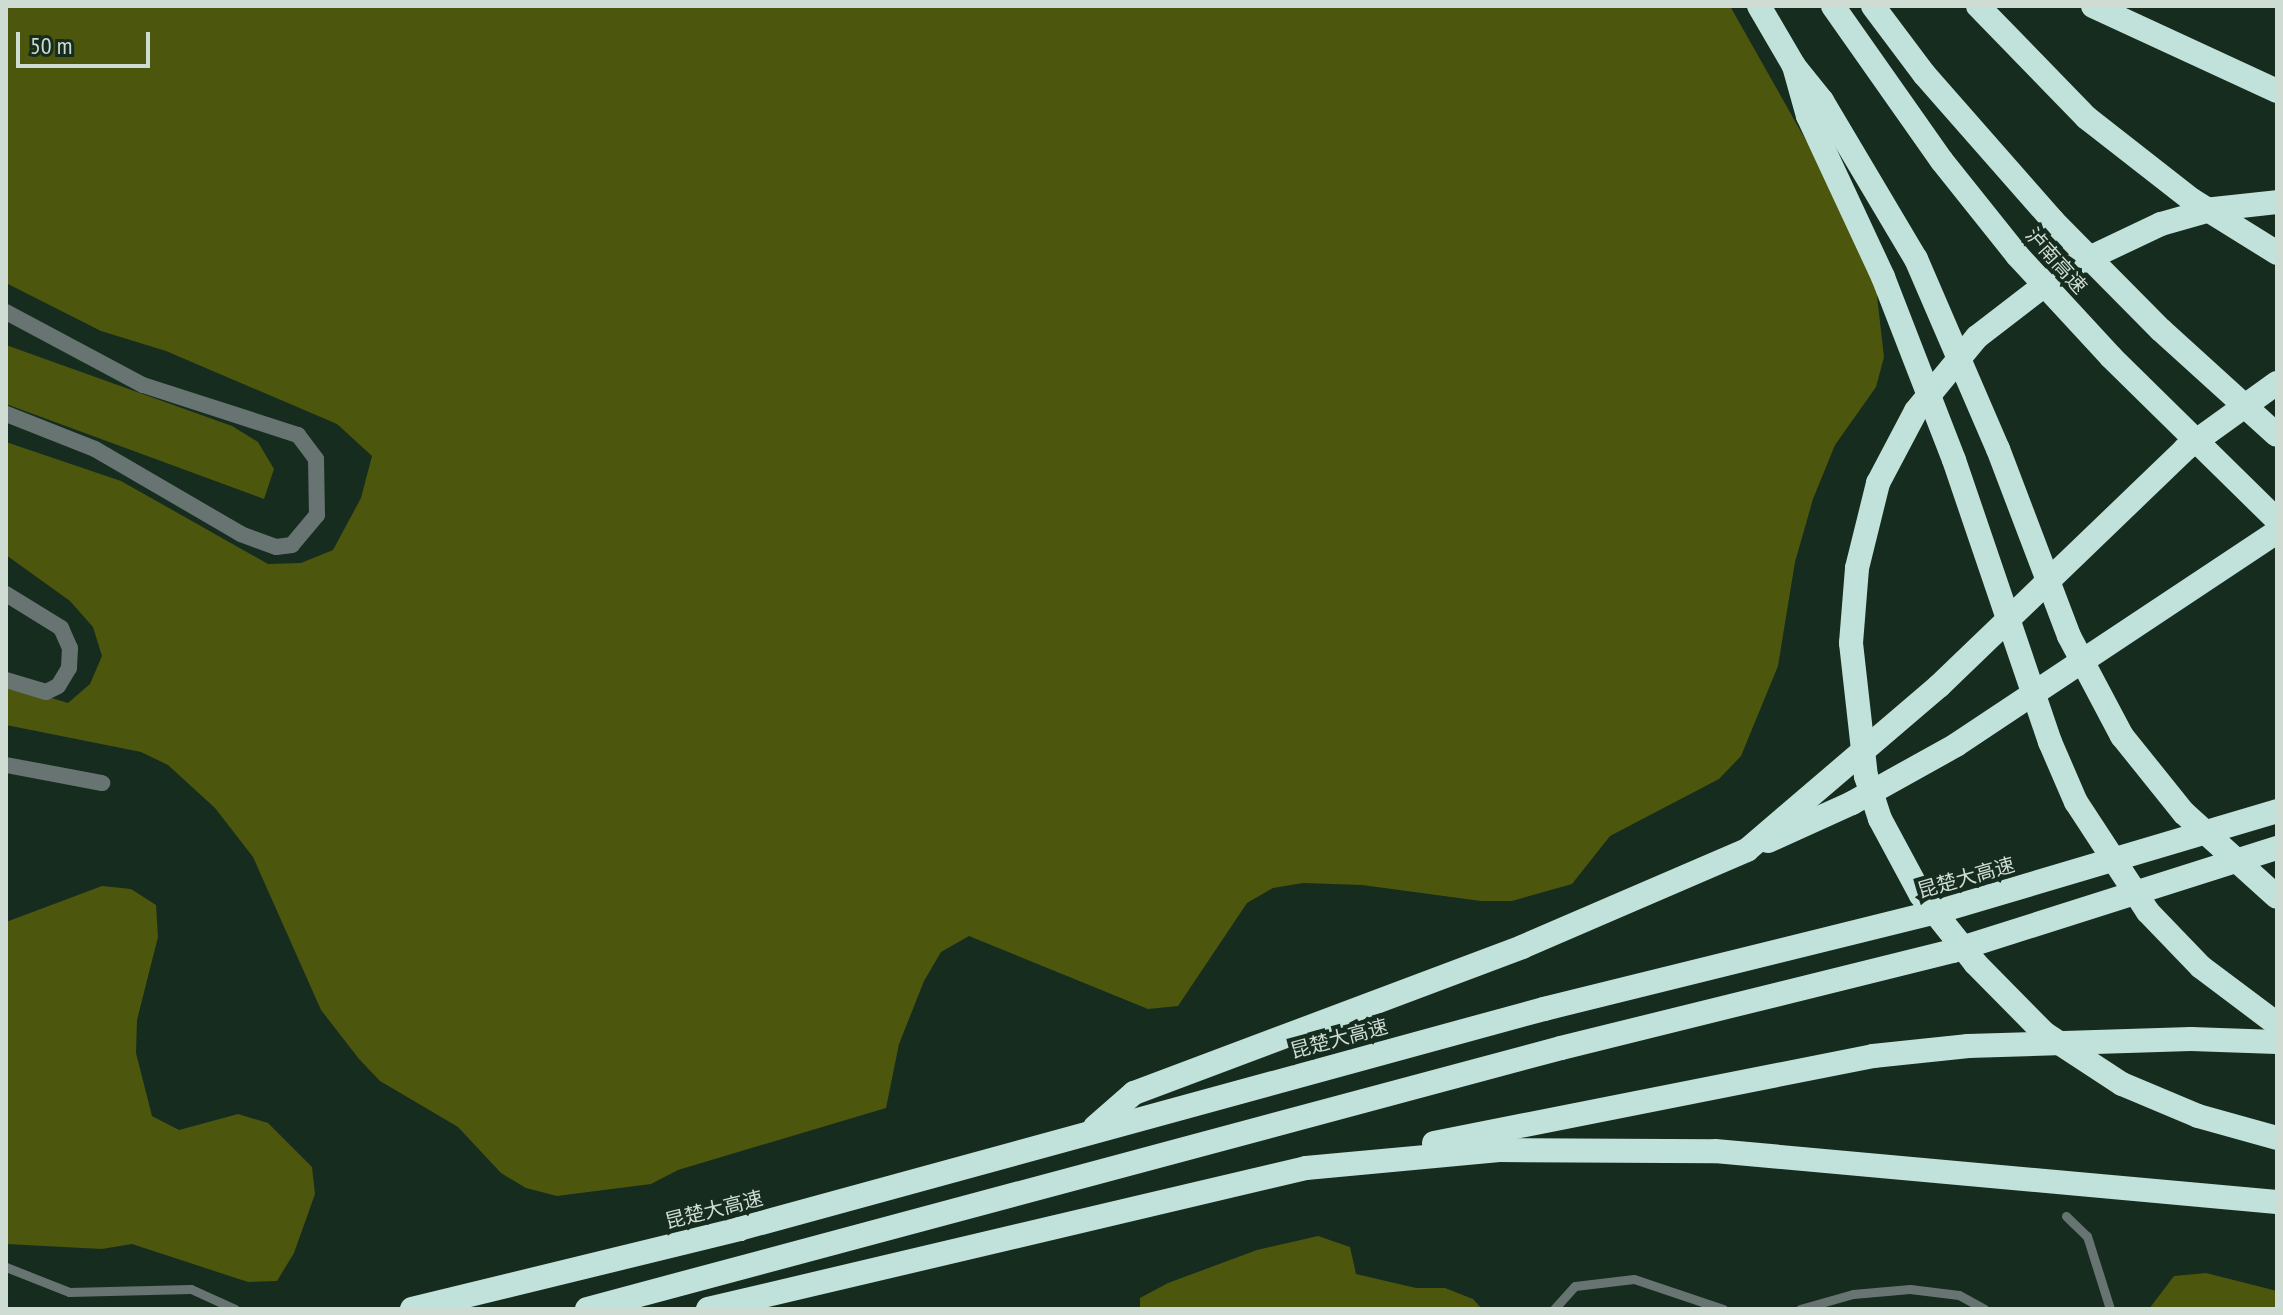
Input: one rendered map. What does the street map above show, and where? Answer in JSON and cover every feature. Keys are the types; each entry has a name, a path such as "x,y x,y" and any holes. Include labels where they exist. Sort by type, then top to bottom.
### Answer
{"highway":[{"path":"1759,6 1794,66 1822,101 1916,259 1998,449 2069,636 2122,736 2158,785 2277,897"},
{"name":"泸南高速","path":"1833,6 1942,161 2017,255 2111,357 2277,520"},
{"name":"泸南高速","path":"1873,6 1995,157 2161,330 2277,435"},
{"path":"1978,6 2087,118 2192,200 2277,253"},
{"path":"2093,6 2277,91"},
{"path":"1794,66 1808,116 1883,277 1954,460 2050,742 2076,802 2124,883 2148,912 2201,967 2277,1024"},
{"path":"2277,202 2214,209 2161,224 2064,270 2017,301 1941,378 1903,433 1878,483 1853,599 1854,688 1866,776 1896,857 1992,981 2044,1033 2122,1084 2198,1116 2277,1138"},
{"path":"1747,850 1939,686 2185,449 2277,383"},
{"path":"1090,1131 1134,1093 1522,947 1852,803 1956,745 2277,532"},
{"name":"昆楚大高速","path":"412,1309 887,1189 1544,1009 1940,911 2277,811"},
{"path":"587,1309 1561,1048 1952,951 2277,848"},
{"path":"708,1309 1306,1168 1873,1056 1968,1046 2191,1039 2277,1042"},
{"path":"1306,1168 1499,1150 1700,1151 2277,1202"}],"street":[{"path":"6,312 143,385 298,435 316,459 317,515 292,545 276,547 241,534 95,449 6,414"},
{"path":"6,594 61,628 70,648 69,668 58,686 46,692 6,680"},
{"path":"6,765 102,783"}],"lane":[{"path":"2066,1216 2087,1236 2110,1309"},
{"path":"6,1267 69,1292 191,1289 235,1309"},
{"path":"1554,1309 1575,1286 1634,1279 1723,1309"},
{"path":"1800,1309 1853,1294 1910,1289 1959,1295 1984,1309"}],"green space":[{"path":"6,6 1730,6 1883,277 1877,296 1884,357 1876,387 1835,445 1813,499 1795,562 1778,666 1741,756 1719,779 1610,836 1572,884 1512,901 1481,901 1362,885 1303,883 1273,888 1247,903 1178,1006 1148,1009 969,936 941,952 924,981 899,1044 886,1108 678,1170 651,1184 557,1196 526,1188 501,1173 458,1127 380,1081 359,1059 321,1010 253,857 215,808 168,765 141,752 6,725 6,684 68,703 90,684 102,656 93,627 70,601 6,555 6,442 121,481 268,564 301,563 333,550 361,498 372,456 337,424 166,351 101,331 6,283"},
{"path":"6,345 232,426 258,442 274,469 264,499 6,404"},
{"path":"102,886 131,889 156,905 158,937 137,1020 136,1053 152,1116 179,1130 238,1114 268,1123 312,1167 315,1194 294,1253 277,1281 248,1282 132,1244 102,1249 6,1244 6,922"},
{"path":"1318,1236 1350,1247 1356,1274 1416,1288 1445,1288 1473,1299 1482,1309 1140,1309 1140,1298 1168,1283 1257,1250"},
{"path":"2206,1273 2277,1291 2277,1309 2149,1309 2174,1276"}]}
